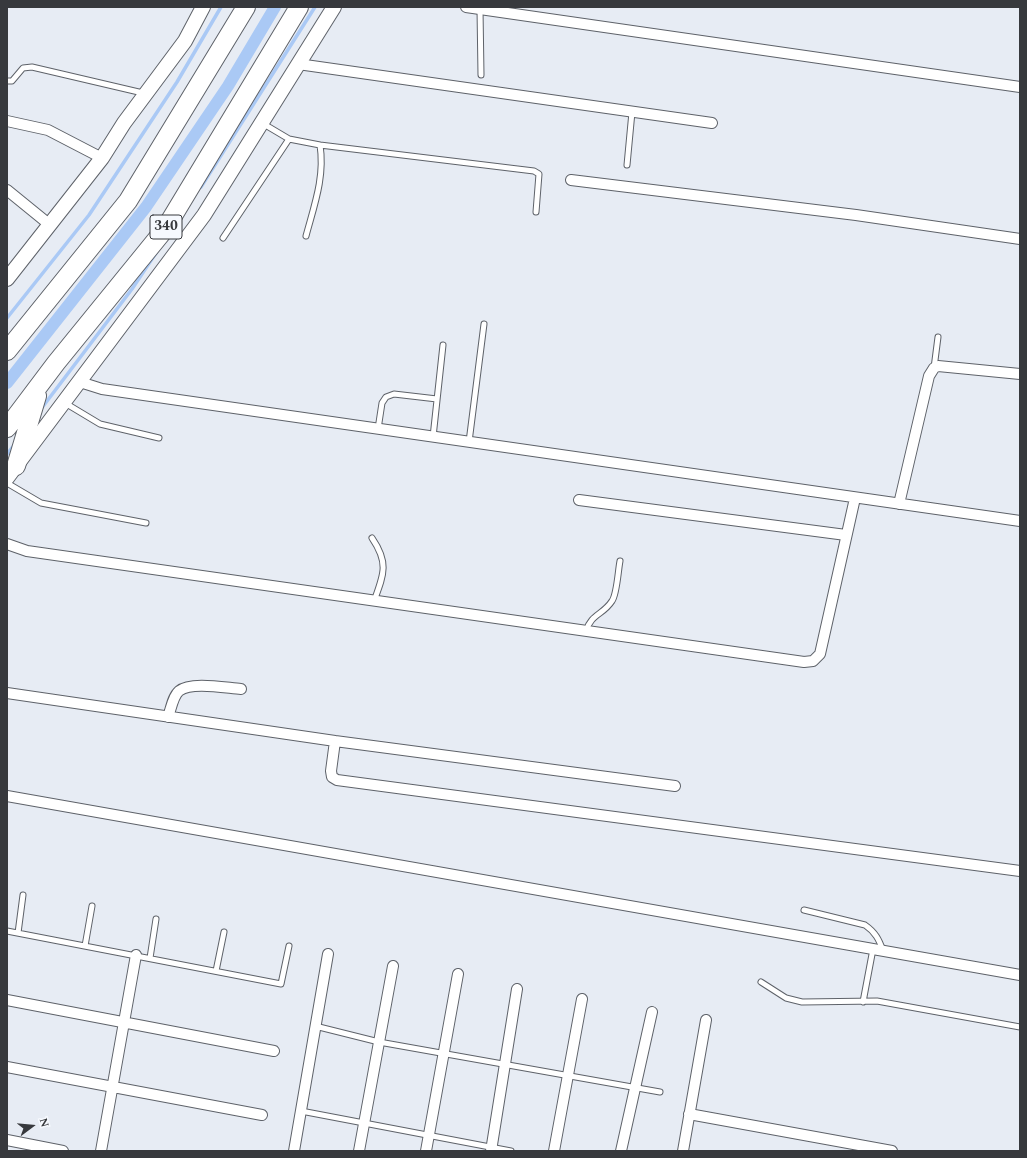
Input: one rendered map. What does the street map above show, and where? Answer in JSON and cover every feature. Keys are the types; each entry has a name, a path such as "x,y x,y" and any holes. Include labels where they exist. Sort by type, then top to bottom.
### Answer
{"highway":[{"path":"7,351 128,201 246,7"},
{"name":"340","path":"7,428 56,363 164,229 299,7"},
{"path":"12,472 40,386"}],"main road":[{"path":"7,279 102,158 185,41 203,7"},
{"name":"340","path":"12,472 204,215 334,7"}],"street":[{"path":"466,7 1020,87"},
{"path":"298,64 712,123"},
{"path":"7,121 48,130 102,158"},
{"path":"571,180 856,215 1020,239"},
{"path":"7,190 50,225"},
{"path":"899,504 929,376 934,368 938,366 1020,374"},
{"path":"83,383 102,389 1020,521"},
{"path":"7,544 27,551 804,662 813,661 820,654 855,498"},
{"path":"579,500 846,535"},
{"path":"168,717 178,691 185,688 198,686 241,689"},
{"path":"7,693 335,741 676,786"},
{"path":"335,741 331,771 332,777 338,780 1020,871"},
{"path":"7,796 1020,975"},
{"path":"294,1151 328,954"},
{"path":"101,1151 114,1086 136,955"},
{"path":"359,1151 393,966"},
{"path":"426,1151 458,974"},
{"path":"492,1149 517,989"},
{"path":"554,1151 582,999"},
{"path":"7,1000 274,1050"},
{"path":"621,1151 652,1012"},
{"path":"683,1151 706,1020"},
{"path":"7,1067 262,1115"},
{"path":"689,1114 892,1151"},
{"path":"7,1140 62,1151"}],"lane":[{"path":"480,9 481,74"},
{"path":"7,81 12,81 23,68 32,68 147,94"},
{"path":"627,165 632,112"},
{"path":"261,123 289,138 320,145 534,171 539,174 536,212"},
{"path":"223,238 289,138"},
{"path":"306,236 322,177 320,145"},
{"path":"469,442 484,324"},
{"path":"934,368 938,337"},
{"path":"433,436 443,345"},
{"path":"378,429 382,403 386,396 394,394 437,399"},
{"path":"65,403 100,424 159,438"},
{"path":"7,483 41,503 146,523"},
{"path":"372,538 380,550 384,562 383,576 374,601"},
{"path":"586,631 589,622 593,617 602,611 614,598 620,561"},
{"path":"18,933 23,895"},
{"path":"85,946 92,906"},
{"path":"804,910 864,925 872,930 879,939 883,952"},
{"path":"150,958 156,919"},
{"path":"7,931 216,970 282,984 289,946"},
{"path":"216,970 224,932"},
{"path":"863,1002 873,950"},
{"path":"761,982 786,998 802,1002 877,1001 1020,1027"},
{"path":"316,1026 379,1042 660,1092"},
{"path":"301,1111 429,1135 492,1149 511,1151"}],"waterway":[{"path":"7,318 89,215 177,82 221,7"},
{"path":"7,383 146,207 228,86 275,7"},
{"path":"201,187 315,7"},
{"path":"41,409 132,289 156,253"},
{"path":"7,454 15,444"}]}
